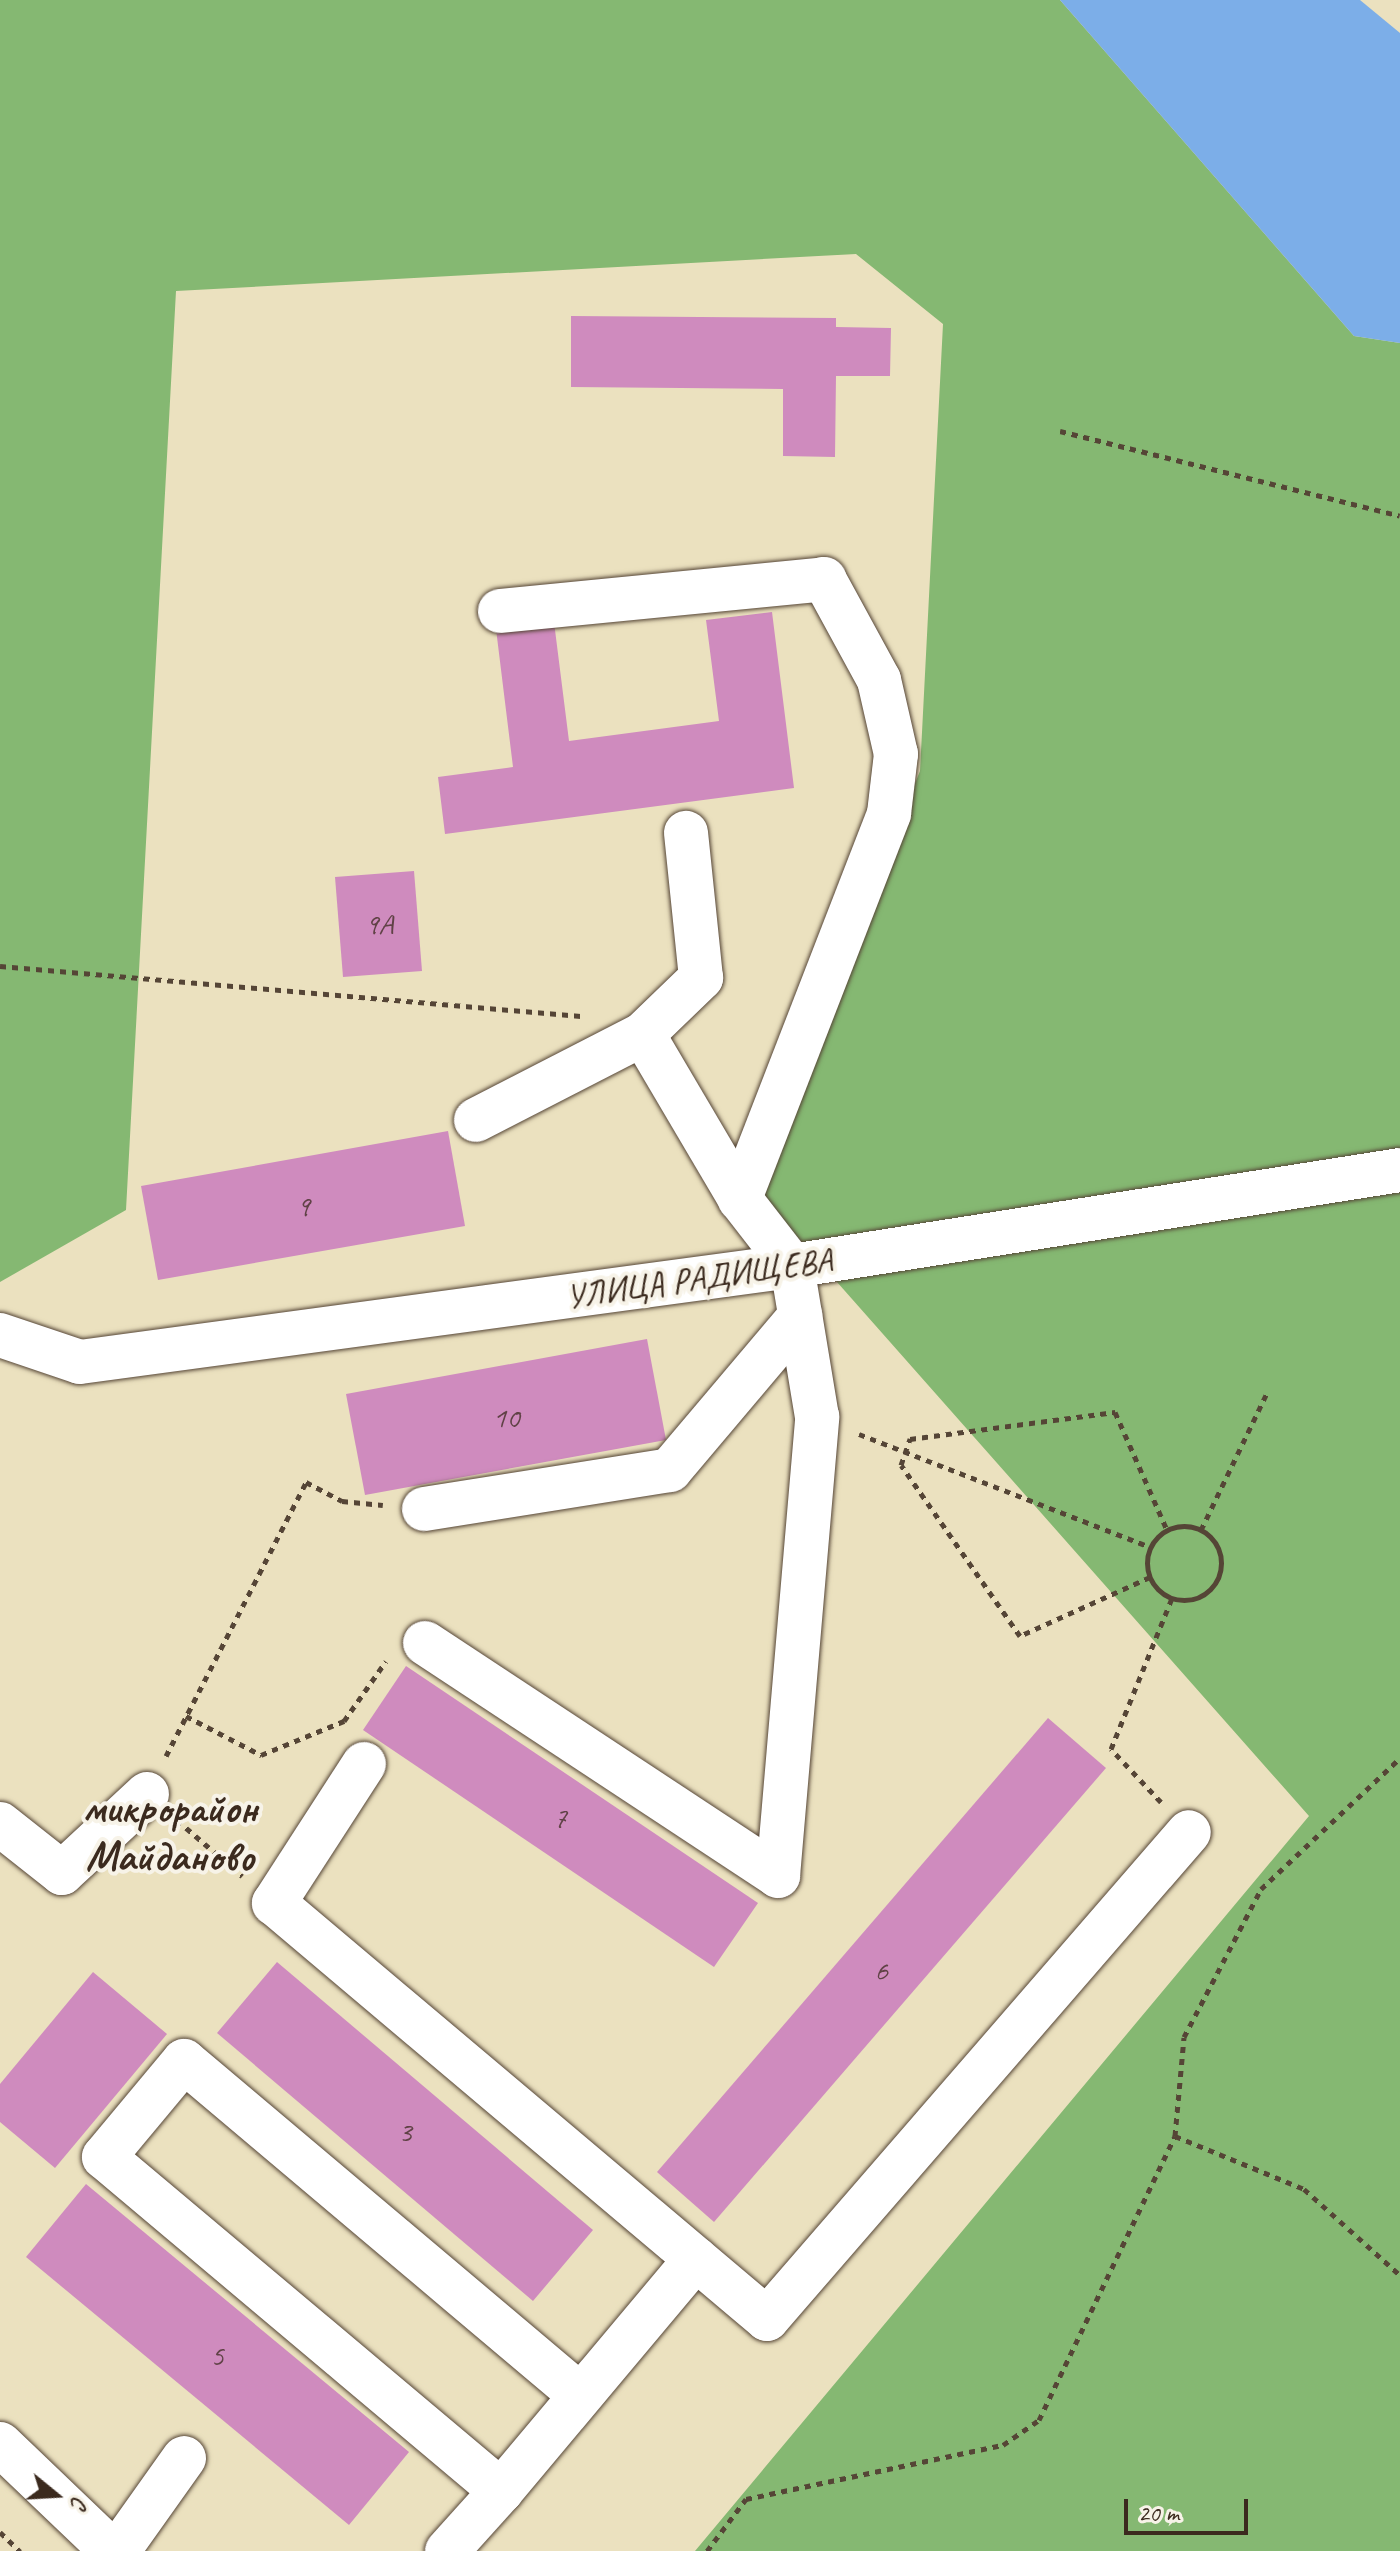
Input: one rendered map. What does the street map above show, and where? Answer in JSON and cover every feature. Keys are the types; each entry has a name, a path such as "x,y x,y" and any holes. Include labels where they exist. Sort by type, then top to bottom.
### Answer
{"street":[{"path":"500,611 824,579 879,680 896,754 889,814 740,1199"},
{"path":"476,1120 643,1034 701,978 686,833"},
{"path":"425,1643 778,1876 817,1417 792,1266 740,1199 643,1034"},
{"name":"УЛИЦА РАДИЩЕВА","path":"0,1335 80,1362 792,1266 1400,1170"},
{"path":"424,1509 670,1470 800,1316"},
{"path":"364,1764 274,1903 767,2319 1189,1832"},
{"path":"0,1824 62,1873 147,1794"},
{"path":"501,2491 104,2157 184,2061 580,2395"},
{"path":"447,2551 696,2259"},
{"path":"0,2444 115,2551 184,2458"}],"path":[{"path":"1060,431 1400,516"},
{"path":"0,966 593,1017 643,1034"},
{"path":"1201,1530 1268,1391"},
{"path":"1150,1577 1020,1636 901,1465 910,1439 1115,1412 1167,1530"},
{"path":"817,1417 1150,1547"},
{"path":"274,1903 147,1794 306,1482 342,1501 424,1509"},
{"path":"1167,1530 1201,1530 1221,1558 1216,1582 1197,1598 1172,1598 1150,1577 1150,1547 1167,1530"},
{"path":"1172,1598 1111,1749 1189,1832"},
{"path":"186,1716 261,1755 344,1721 392,1651 425,1643"},
{"path":"707,2551 746,2499 1003,2445 1039,2420 1175,2136 1184,2037 1261,1889 1400,1758"},
{"path":"1175,2136 1304,2189 1400,2275"},
{"path":"0,2532 20,2551"}],"green space":[{"path":"0,0 1060,0 1354,336 1400,343 1400,2551 695,2551 1309,1816 753,1187 920,771 943,324 856,254 176,291 126,1210 0,1282"}],"water":[{"path":"1060,0 1360,0 1400,33 1400,343 1354,336"}],"building":[{"path":"571,316 836,318 836,327 891,328 890,376 836,376 835,457 783,456 783,389 571,387"},
{"path":"772,612 794,788 445,834 438,777 513,767 496,629 554,622 569,741 719,721 706,620"},
{"path":"414,871 422,971 343,977 335,877"},
{"path":"448,1131 465,1226 158,1280 141,1186"},
{"path":"647,1339 666,1440 365,1495 346,1394"},
{"path":"406,1666 758,1903 714,1967 363,1730"},
{"path":"1048,1718 1106,1768 714,2222 657,2172"},
{"path":"277,1962 593,2230 533,2301 217,2033"},
{"path":"93,1972 167,2034 55,2168 0,2122 0,2084"},
{"path":"86,2184 409,2452 349,2525 26,2257"}],"district":[{"name":"микрорайон Майданово","path":"170,1833"}]}
